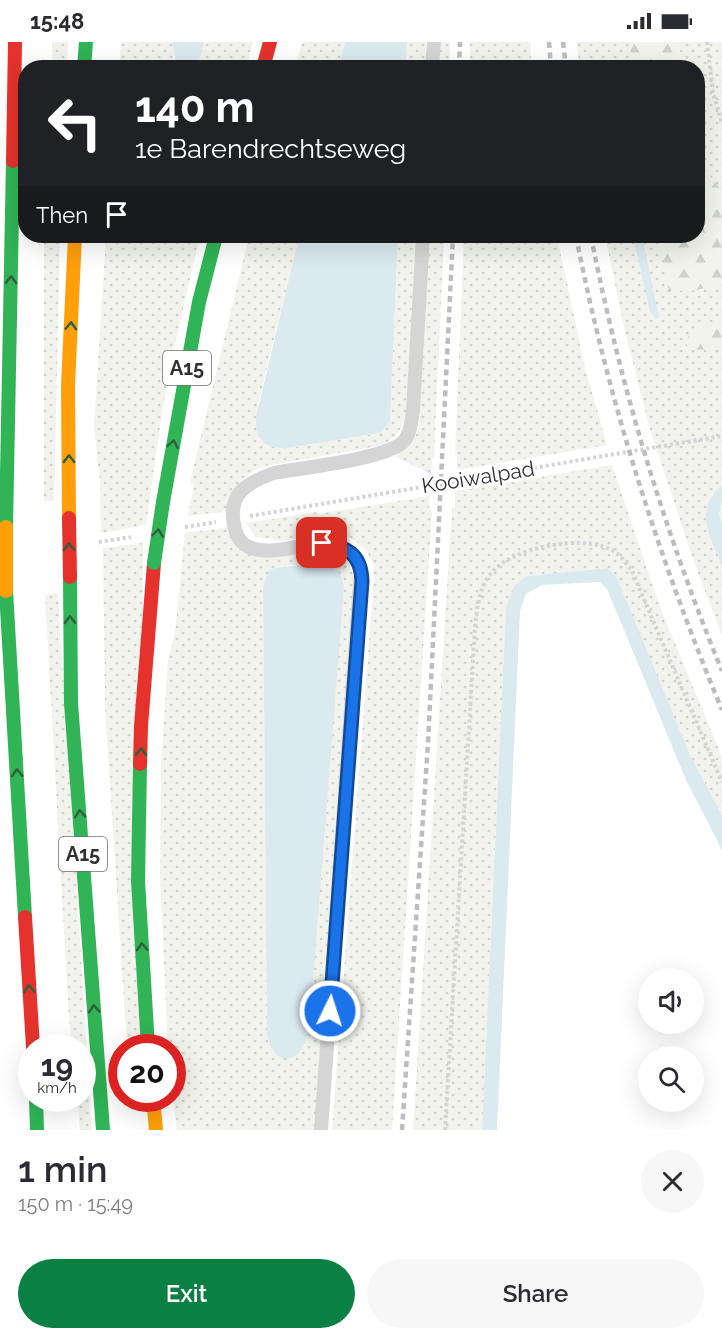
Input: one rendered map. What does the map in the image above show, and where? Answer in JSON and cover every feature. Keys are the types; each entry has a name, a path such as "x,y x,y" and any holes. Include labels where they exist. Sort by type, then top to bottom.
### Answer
{"highway":[{"path":"15,42 6,591 32,1034"},
{"path":"85,60 86,42"},
{"path":"265,60 270,42"},
{"name":"A15","path":"75,243 68,385 72,703 103,1130"},
{"name":"A15","path":"147,1034 138,881 141,726 154,563 199,302 214,243"},
{"path":"36,1112 37,1130"},
{"path":"154,1112 156,1130"}],"lane":[{"path":"433,60 434,42"},
{"path":"321,1130 361,569 358,560 351,552 322,543 269,551 249,547 237,535 233,519 234,502 239,494 254,481 264,476 383,453 402,444 410,428 413,411 423,243"}],"path":[{"path":"707,42 712,93 722,123"},
{"name":"Kooiwalpad","path":"233,519 722,436"},
{"path":"445,1130 475,627 478,596 493,571 521,553 547,546 585,542 615,552 632,569 722,782"}],"green space":[{"path":"52,42 68,42 67,60 53,60"},
{"path":"121,42 172,42 176,60 120,60"},
{"path":"204,42 253,42 248,60 198,60"},
{"path":"302,42 345,42 341,60 297,60"},
{"path":"407,42 426,42 425,60 406,60"},
{"path":"441,42 450,42 450,60 440,60"},
{"path":"470,42 530,42 531,60 470,60"},
{"path":"577,42 722,42 722,635 695,565 649,426 624,327 606,243 705,243 705,60 578,60"},
{"path":"630,42 681,42 680,60 631,60"},
{"path":"705,170 722,191 722,284 692,291 669,291 659,243 705,243"},
{"path":"44,243 60,243 54,500 44,501"},
{"path":"106,243 198,243 162,412 146,525 101,533 100,484 94,426"},
{"path":"247,243 297,243 258,404 260,440 268,446 287,448 373,434 390,422 398,243 416,243 406,411 398,433 390,441 378,446 260,467 247,475 239,485 229,511 188,516 194,485 190,482"},
{"path":"430,243 444,243 434,458 432,458 431,474 396,457 413,440 419,429"},
{"path":"464,243 558,243 585,368 607,445 457,470 457,455 455,454"},
{"path":"722,319 722,349 690,350 684,340 699,328"},
{"path":"612,465 661,610 722,757 722,815 690,755 616,578 606,568 527,576 506,607 482,1130 413,1130 452,508 455,508 455,491"},
{"path":"430,496 429,510 432,511 392,1130 332,1130 374,566 366,549 348,536 329,533 283,541 256,537 246,523"},
{"path":"229,527 236,545 327,548 343,556 356,568 316,1130 177,1130 175,1112 186,1112 186,1034 167,1034 160,878 161,764 168,660 175,633 185,533","holes":["318,563 269,1044 267,1032 263,587 275,568"]},
{"path":"143,543 140,1034 126,1034 105,706 103,548"},
{"path":"58,593 86,1034 71,1034 69,1019 45,595"},
{"path":"78,1112 91,1112 92,1130 80,1130"}],"shaded area":[{"path":"172,42 204,42 199,60 175,59"},
{"path":"345,42 407,42 406,60 341,60"},
{"path":"297,243 398,243 390,422 381,432 373,434 279,448 267,445 259,437 256,417"},
{"path":"635,243 643,243 659,318 655,319 650,311"},
{"path":"722,486 719,513 722,523 722,566 709,534 706,514 713,495"},
{"path":"318,563 336,570 344,586 309,1032 300,1051 294,1057 287,1059 275,1053 267,1032 263,587 269,571 275,568"},
{"path":"607,568 617,578 690,755 722,815 722,850 686,780 607,589 600,582 542,585 526,594 520,611 497,1130 482,1130 506,607 515,585 527,576"}],"railway":[{"path":"459,60 460,42"},
{"path":"549,42 550,60"},
{"path":"563,42 565,60"},
{"path":"402,1130 428,743 453,243"},
{"path":"577,243 603,357 637,476 677,594 722,710"},
{"path":"592,243 616,347 646,457 681,564 722,671"}],"traffic: fast":[{"path":"85,60 86,42"},
{"path":"6,527 13,161"},
{"path":"163,502 199,302 214,243"},
{"path":"154,563 163,502"},
{"path":"70,577 71,703 103,1130"},
{"path":"6,591 25,917"},
{"path":"140,764 138,881 147,1034"},
{"path":"36,1112 37,1130"}],"traffic: slow":[{"path":"69,518 68,385 75,243"},
{"path":"6,527 6,591"},
{"path":"154,1112 156,1130"}],"traffic: jam":[{"path":"13,161 15,42"},
{"path":"265,60 270,42"},
{"path":"69,518 70,577"},
{"path":"140,764 154,563"},
{"path":"25,917 32,1034"}],"route":[{"path":"322,543 351,552 358,560 362,581 330,1011"}]}
